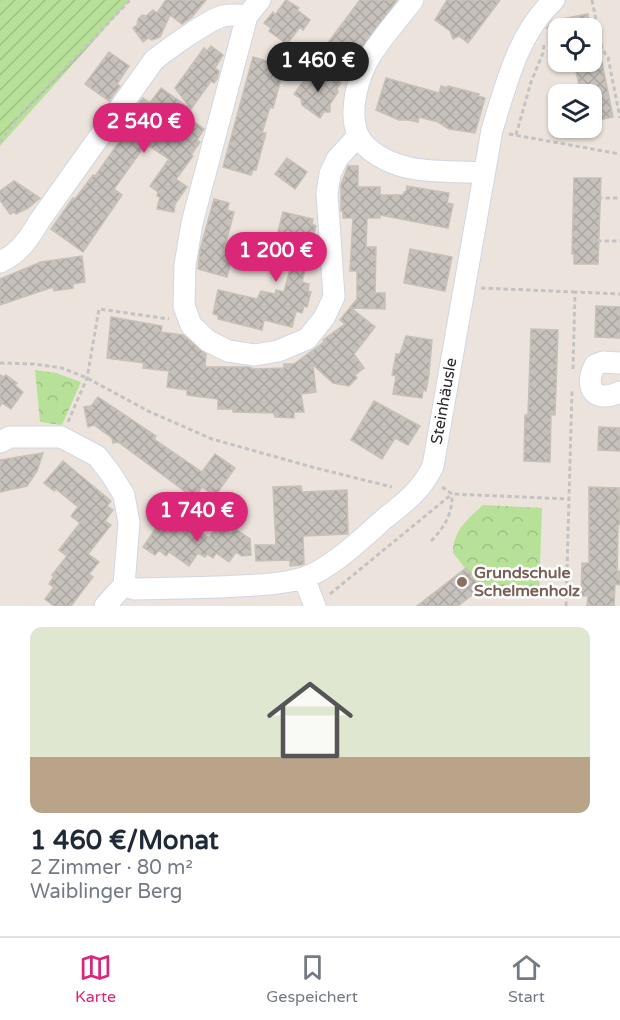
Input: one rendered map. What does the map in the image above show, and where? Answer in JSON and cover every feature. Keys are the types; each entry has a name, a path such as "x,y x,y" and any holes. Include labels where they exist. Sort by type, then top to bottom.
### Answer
{"street":[{"path":"413,0 371,56 360,81 354,104 358,136 375,154 400,166 484,173"},
{"name":"Steinhäusle","path":"124,585 134,589 229,586 268,584 304,578 332,562 415,493 429,477 433,466 492,130 507,81 522,45 548,6"},
{"path":"254,8 192,223 184,265 184,306 190,322 208,341 228,351 255,356 278,351 307,339 324,318 334,297 327,194 330,174 337,159 358,136"},
{"path":"0,262 11,258 29,238 154,60 221,17 254,8"},
{"path":"620,363 603,362 595,365 590,375 589,386 595,393 603,396 611,396 620,392"},
{"path":"0,442 10,437 61,437 97,456 111,474 124,495 129,523 124,585 105,606"},
{"path":"304,578 319,603"}],"path":[{"path":"0,142 18,118 130,0"},
{"path":"592,0 595,18"},
{"path":"548,6 543,53 531,82 516,135 620,154"},
{"path":"602,49 608,57 620,118"},
{"path":"606,82 612,80"},
{"path":"598,198 620,198"},
{"path":"597,241 620,241"},
{"path":"491,290 620,294"},
{"path":"566,606 576,292"},
{"path":"61,437 87,378 99,309 190,322"},
{"path":"0,363 34,363 62,368 87,378 150,412 212,439 415,493"},
{"path":"319,603 452,494 569,499"},
{"path":"431,541 443,527 453,505 452,494"}],"green space":[{"path":"0,0 130,0 0,146"},
{"path":"35,370 56,373 81,382 62,425 40,422"},
{"path":"483,505 542,508 539,594 481,588 453,553 459,531"}],"building":[{"path":"166,0 206,0 192,17 182,24 170,15 160,37 152,40 148,38 143,42 133,28 142,15 146,16 153,10 157,13"},
{"path":"286,0 299,8 297,10 310,20 303,30 300,27 287,44 269,31 271,28 264,23 273,12 275,15"},
{"path":"360,0 397,0 338,80 316,64 324,54 321,52"},
{"path":"447,0 500,0 468,43 459,36 453,39 450,31 435,20"},
{"path":"588,14 589,18 567,18"},
{"path":"211,46 223,55 215,68 219,71 217,79 214,83 211,81 191,109 175,88 204,48 207,51"},
{"path":"109,52 129,66 117,84 120,86 109,101 85,84"},
{"path":"253,57 281,65 279,70 283,71 273,108 270,107 262,133 266,133 256,170 253,170 251,175 223,167"},
{"path":"602,62 613,117 602,120 602,84 579,84 576,72 602,72"},
{"path":"311,71 334,78 341,83 330,104 330,112 324,112 320,118 302,105 301,99 294,94"},
{"path":"386,78 439,93 441,86 448,88 448,86 479,94 478,96 485,98 475,133 449,129 438,122 419,117 418,122 399,120 376,110"},
{"path":"161,88 191,109 186,116 204,129 197,140 200,142 191,155 193,156 176,179 187,187 175,204 174,212 157,209 160,197 157,196 158,192 150,186 169,159 146,144 114,189 122,195 83,252 51,229 73,198 75,199 93,175 95,176 132,124 127,120 143,98 150,103"},
{"path":"287,158 307,172 295,189 275,174"},
{"path":"348,166 358,166 358,187 380,187 380,195 403,195 407,186 449,193 447,203 453,204 448,228 380,215 380,218 367,218 366,247 376,247 375,293 385,293 385,309 351,308 375,327 354,354 364,368 355,375 357,378 349,386 333,383 313,365 316,392 301,394 304,412 294,412 294,418 275,417 274,413 233,412 233,409 218,409 218,399 187,395 187,390 167,387 169,371 143,368 144,363 107,358 111,317 162,326 161,332 183,335 206,354 205,367 284,368 284,364 294,364 324,342 323,340 345,324 340,320 357,299 357,271 350,271 353,218 343,218 343,211 341,211 341,185"},
{"path":"574,178 601,178 598,264 574,264 574,254 572,254"},
{"path":"14,181 40,198 28,208 16,214 14,212 10,214 0,200 0,191"},
{"path":"214,199 229,203 227,210 234,212 224,250 233,252 227,277 198,269 200,250"},
{"path":"283,212 313,219 312,224 316,226 302,282 309,284 308,291 311,292 307,307 304,306 302,313 296,311 292,327 264,320 262,330 218,319 218,315 213,314 218,290 257,299 261,291 275,294 276,290 284,292 291,265 285,264 286,248 279,246 282,233 278,232"},
{"path":"410,249 452,257 445,291 404,283"},
{"path":"82,256 85,282 73,284 73,288 54,291 53,287 0,305 0,279 41,262"},
{"path":"596,306 620,307 620,338 595,337"},
{"path":"531,329 558,330 555,415 551,415 550,462 524,461"},
{"path":"406,336 432,340 429,374 426,391 423,390 422,398 393,394 396,376 392,375 396,354 400,354"},
{"path":"0,375 4,377 6,375 17,383 15,385 23,392 11,409 2,403 0,406"},
{"path":"98,397 156,436 154,439 202,472 215,454 235,468 215,496 202,487 194,498 118,442 113,443 112,438 94,425 88,427 84,407 91,406"},
{"path":"374,401 420,426 408,445 395,438 382,459 351,440"},
{"path":"599,427 620,428 620,451 598,450"},
{"path":"43,453 37,471 27,486 0,492 0,460"},
{"path":"63,461 111,501 107,506 113,510 105,521 111,525 88,554 99,562 89,574 93,577 71,606 54,606 45,599 54,587 49,584 54,576 52,575 67,556 59,550 80,523 71,516 78,507 56,489 54,491 44,483"},
{"path":"301,486 302,492 347,490 348,534 303,536 304,564 301,565 290,566 290,560 256,561 255,545 276,545 273,487"},
{"path":"589,487 619,488 620,525 618,525 617,571 620,571 620,585 615,584 614,606 587,606 588,596 581,596 582,563 589,563"},
{"path":"179,521 186,526 188,524 209,538 218,524 231,533 234,528 250,539 251,555 242,556 236,552 229,562 216,553 213,558 207,554 205,557 198,553 189,566 169,552 166,556 159,550 155,555 143,547 160,522 173,531"},
{"name":"Grundschule Schelmenholz","path":"466,568 481,588 458,606 417,606"}],"place":[{"name":"Grundschule Schelmenholz","path":"462,582"}]}
